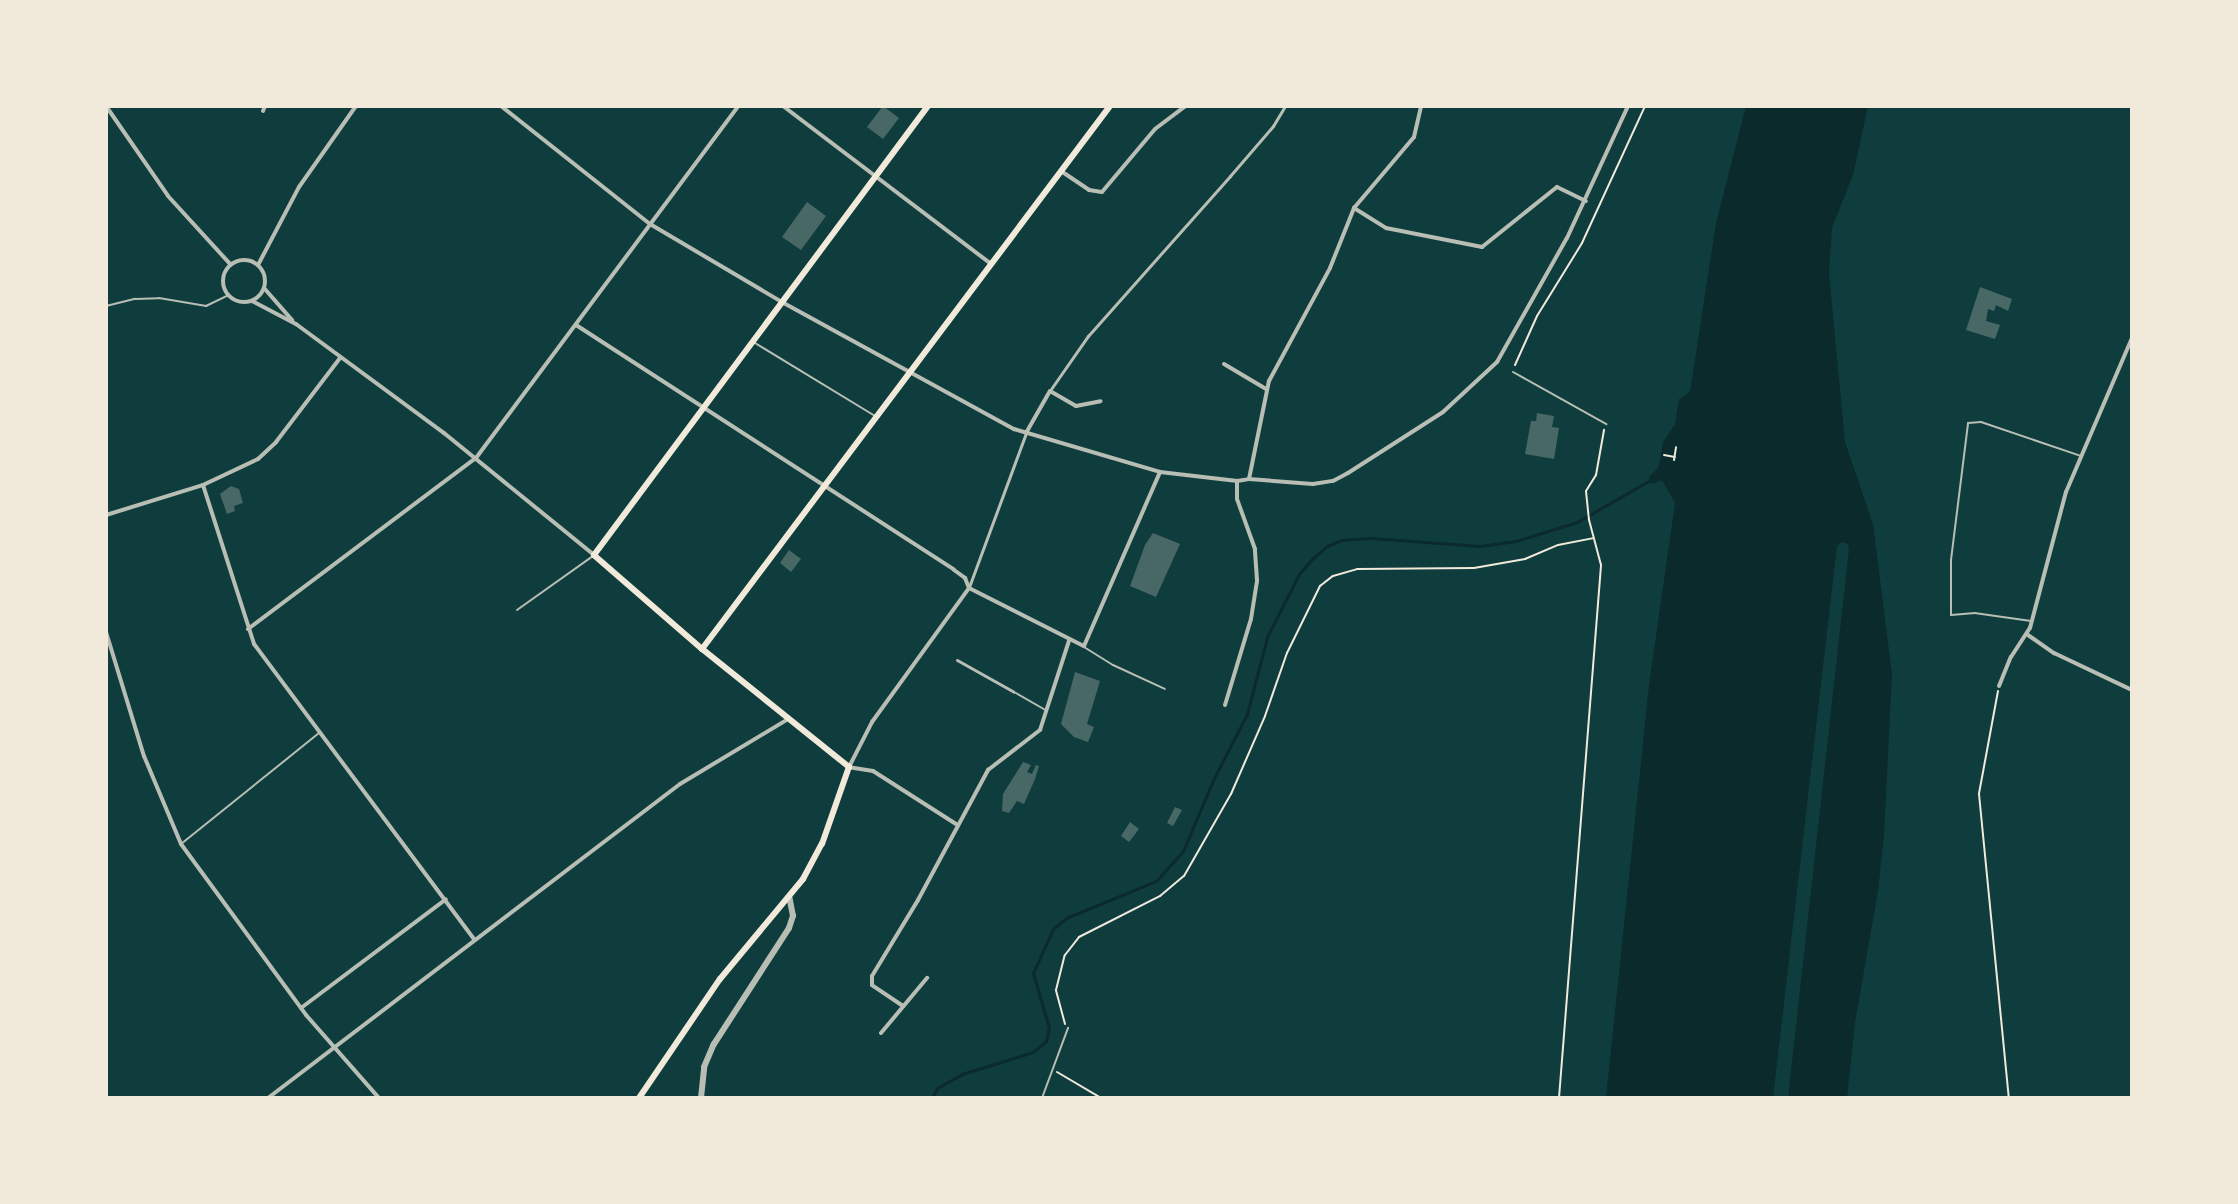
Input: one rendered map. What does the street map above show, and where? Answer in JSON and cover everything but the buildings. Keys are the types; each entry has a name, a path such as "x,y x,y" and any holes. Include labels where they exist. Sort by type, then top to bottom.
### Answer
{"main road":[{"path":"639,1098 738,955 789,896 822,844 849,767 702,649 594,555 928,106"},
{"path":"702,649 1110,106"}],"street":[{"path":"106,106 168,196 231,265"},
{"path":"258,265 299,187 356,106"},
{"path":"501,106 650,224 780,301 1026,433 1160,472 1237,481 1249,479 1313,484 1333,481 1443,412 1497,362 1586,201 1628,106"},
{"path":"248,629 476,458 738,106"},
{"path":"783,106 990,263"},
{"path":"1061,171 1096,193 1102,192 1155,129 1185,106"},
{"path":"956,824 873,771 849,767 872,722 969,588 1026,433 1050,391 1088,336 1239,166 1285,106"},
{"path":"1249,479 1266,389 1330,268 1354,208 1414,137 1421,106"},
{"path":"1354,208 1386,228 1482,247 1557,187 1586,201"},
{"path":"252,301 264,288 265,275 258,265 244,260 231,265 224,277 229,295 239,301 252,301 296,324 476,458 594,555"},
{"path":"264,288 296,324"},
{"path":"576,325 954,570 965,578 969,588"},
{"path":"1999,686 2011,657 2028,635 2060,511 2132,338"},
{"path":"106,515 203,485 236,471 276,442 340,358"},
{"path":"1224,364 1266,389"},
{"path":"1050,391 1076,406 1101,401"},
{"path":"969,588 1084,646 1160,472"},
{"path":"1225,705 1251,619 1257,580 1255,549 1237,499 1237,481"},
{"path":"203,485 248,629 262,656 474,939"},
{"path":"106,632 148,769 181,844 301,1009 379,1098"},
{"path":"2028,635 2054,653 2132,690"},
{"path":"903,1006 869,981 956,832 956,824 988,770 1040,730 1069,641"},
{"path":"957,660 1014,692"},
{"path":"268,1098 680,784 788,719"},
{"path":"701,1098 704,1067 714,1044 789,928 793,916 789,896"},
{"path":"301,1009 446,899"},
{"path":"881,1033 927,978"}],"lane":[{"path":"106,306 135,299 159,298 206,306 229,295"},
{"path":"751,340 875,416"},
{"path":"1513,372 1606,424"},
{"path":"2032,621 1975,613 1951,615 1951,560 1968,423 1981,422 2081,456"},
{"path":"517,610 594,555"},
{"path":"1084,646 1113,665 1165,689"},
{"path":"1014,692 1046,711"},
{"path":"181,844 320,733"},
{"path":"1042,1098 1068,1028"},
{"path":"644,1091 650,1098"}],"path":[{"path":"1513,372 1537,316 1582,243 1645,106"},
{"path":"1559,1098 1601,565 1587,500 1606,424"},
{"path":"1664,455 1674,458 1676,447"},
{"path":"1068,1028 1056,990 1065,955 1079,937 1160,896 1184,876 1231,794 1265,716 1287,653 1320,586 1333,576 1357,569 1474,568 1525,559 1558,545 1593,538"},
{"path":"1999,686 1979,794 2009,1098"},
{"path":"1053,1070 1101,1098"}],"water":[{"path":"1746,106 1868,106 1853,175 1832,228 1829,273 1845,442 1873,524 1892,674 1884,836 1878,891 1855,1023 1847,1098 1788,1098 1849,549 1848,544 1842,542 1837,546 1773,1098 1606,1098 1649,685 1675,503 1662,480 1652,484 1649,477 1659,467 1663,442 1675,424 1679,399 1690,392 1716,223"}],"waterway":[{"path":"932,1098 937,1088 962,1074 1033,1052 1046,1041 1049,1028 1033,973 1053,929 1066,918 1156,881 1183,851 1214,778 1247,714 1267,637 1299,574 1327,546 1342,540 1371,538 1480,546 1516,541 1577,522 1652,479"}]}
